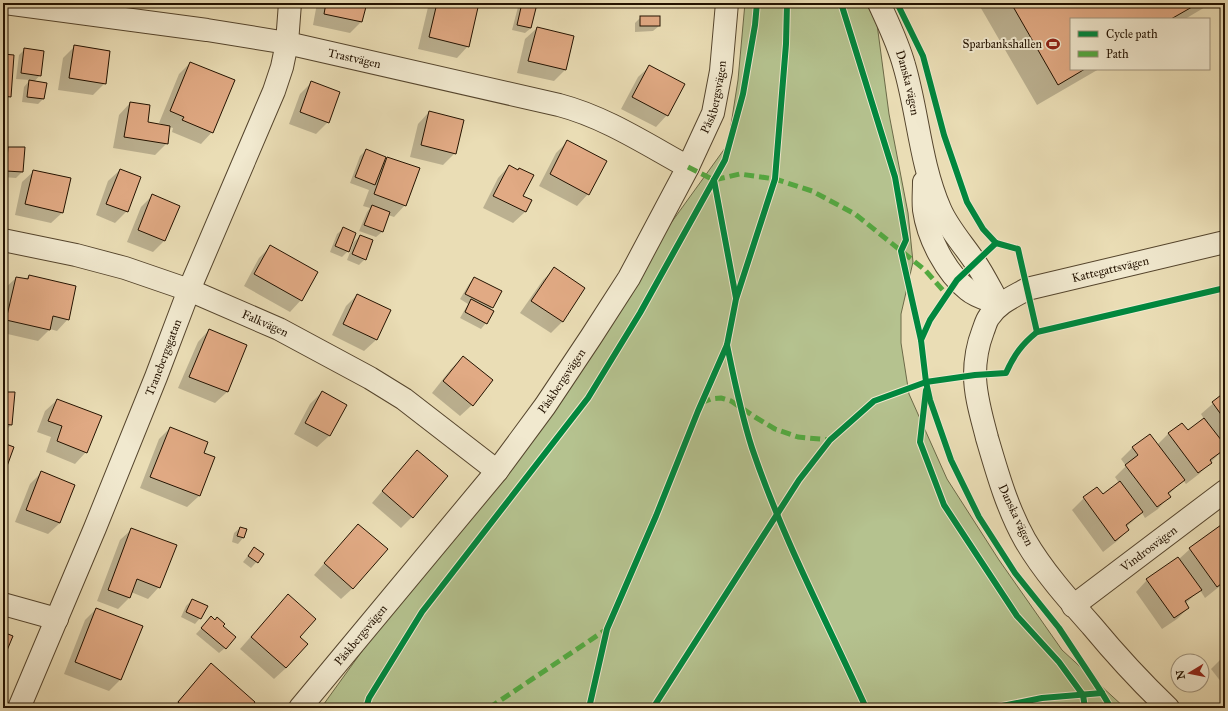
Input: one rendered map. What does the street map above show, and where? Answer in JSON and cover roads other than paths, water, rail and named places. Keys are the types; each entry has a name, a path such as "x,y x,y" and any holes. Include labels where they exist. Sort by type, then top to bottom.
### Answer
{"street":[{"name":"Trastvägen","path":"5,3 207,30 287,43 580,110 688,167"},
{"name":"Tranebergsgatan","path":"19,708 156,377 189,290 274,91 287,43 290,3"},
{"name":"Påskbergsvägen","path":"300,708 497,471 545,406 620,291 659,223 688,167 713,113 721,71 727,3"},
{"name":"Danska vägen","path":"879,3 894,36 906,71 925,166 940,209 952,231 975,262 999,304 988,318 981,336 977,354 975,375 977,395 983,423 998,475 1010,507 1025,540 1073,606 1137,677 1168,708"},
{"name":"Falkvägen","path":"3,240 76,254 125,268 189,290 279,329 370,378 404,400 422,412 497,471"},
{"name":"Kattegattsvägen","path":"999,304 1027,289 1225,242"},
{"name":"Vindrosvägen","path":"1073,606 1225,491"},
{"path":"3,604 57,619"}],"place":[{"name":"Sparbankshallen","path":"1053,44"}]}
